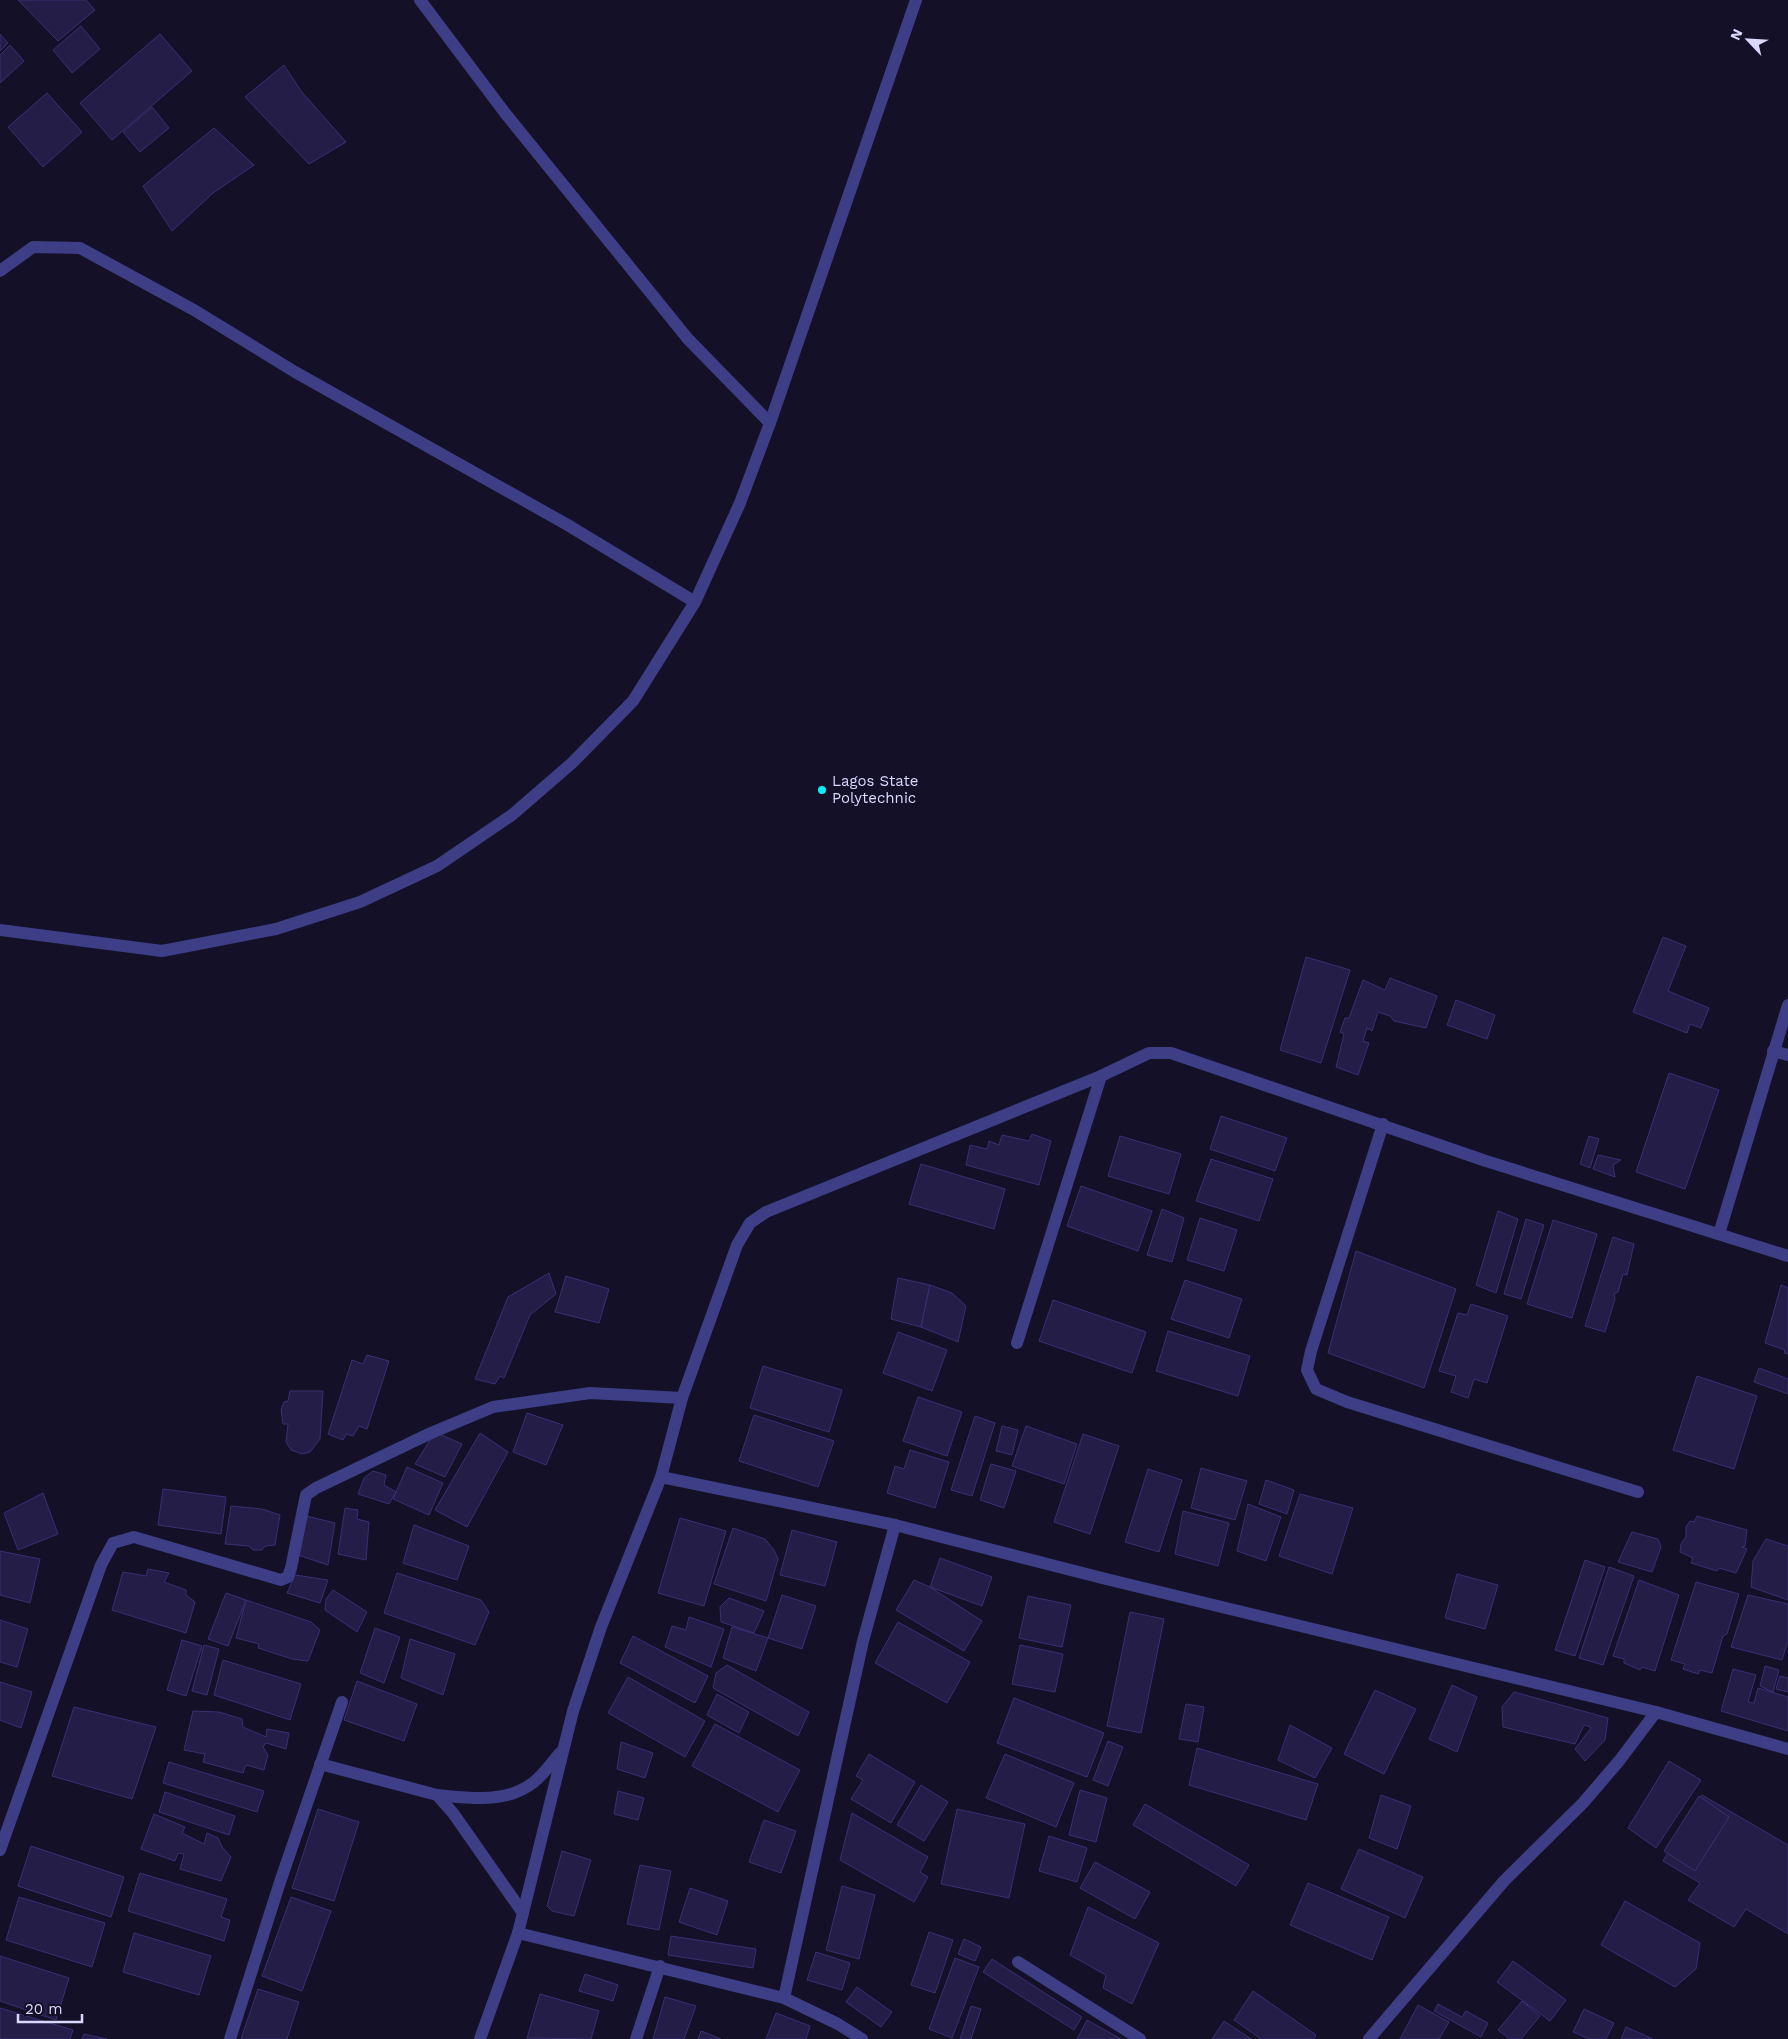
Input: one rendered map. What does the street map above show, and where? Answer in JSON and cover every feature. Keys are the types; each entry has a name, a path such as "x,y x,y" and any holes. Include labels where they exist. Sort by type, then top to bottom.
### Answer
{"street":[{"path":"420,0 505,113 688,339 770,423"},
{"path":"0,930 162,951 276,929 360,902 428,870 512,815 572,764 633,700 695,602 740,503 770,423 916,0"},
{"path":"0,271 33,247 80,248 194,310 295,372 566,524 695,602"},
{"path":"1719,1234 1788,1005"},
{"path":"1773,1051 1788,1055"},
{"path":"480,2039 518,1933 548,1814 561,1753 601,1626 660,1477 682,1398 737,1244 750,1224 766,1212 1101,1076 1149,1054 1171,1054 1383,1124 1486,1161 1788,1256"},
{"path":"1017,1343 1101,1076"},
{"path":"1383,1124 1311,1351 1307,1370 1316,1389 1347,1402 1638,1492"},
{"path":"0,1850 5,1816 101,1565 113,1543 134,1537 281,1580 288,1577 292,1568 306,1495 316,1488 431,1433 493,1407 590,1393 682,1398"},
{"path":"660,1477 895,1525 1126,1584 1656,1712 1788,1749"},
{"path":"784,1998 863,1641 895,1525"},
{"path":"230,2039 280,1882 342,1702"},
{"path":"1369,2039 1504,1881 1583,1803 1619,1761 1656,1712"},
{"path":"320,1764 437,1795 471,1798 508,1797 534,1782 561,1753"},
{"path":"437,1795 459,1821 523,1913"},
{"path":"518,1933 660,1966 784,1998 838,2024 862,2039"},
{"path":"1018,1962 1140,2039"},
{"path":"636,2039 660,1966"}],"building":[{"path":"18,0 86,0 95,10 58,41"},
{"path":"81,26 100,49 72,73 53,50"},
{"path":"0,34 8,43 0,51"},
{"path":"160,34 192,71 112,140 80,103"},
{"path":"10,45 24,61 0,83 0,55"},
{"path":"284,65 301,91 346,142 309,164 245,97"},
{"path":"47,93 82,132 43,167 8,127"},
{"path":"152,107 169,128 140,152 123,132"},
{"path":"214,128 254,165 213,193 172,231 143,186"},
{"path":"1663,937 1686,946 1668,991 1709,1008 1701,1028 1690,1024 1687,1033 1633,1012"},
{"path":"1306,957 1350,970 1321,1063 1280,1050"},
{"path":"1390,978 1437,996 1426,1028 1394,1021 1390,1016 1378,1012 1372,1031 1367,1028 1363,1041 1369,1043 1358,1075 1336,1067 1344,1034 1340,1032 1345,1018 1349,1018 1363,980 1385,990"},
{"path":"1456,1000 1495,1015 1487,1039 1447,1025"},
{"path":"1669,1073 1719,1090 1685,1189 1636,1172"},
{"path":"1221,1116 1287,1138 1275,1171 1210,1149"},
{"path":"1032,1134 1051,1141 1039,1185 966,1165 970,1145 987,1149 989,1141 999,1145 1002,1135 1029,1141"},
{"path":"1120,1136 1181,1154 1169,1194 1108,1176"},
{"path":"1589,1136 1599,1139 1590,1168 1580,1164"},
{"path":"1598,1155 1621,1160 1613,1165 1615,1177 1593,1169"},
{"path":"1211,1159 1273,1179 1259,1221 1196,1201"},
{"path":"921,1164 1005,1189 994,1229 909,1204"},
{"path":"1081,1186 1152,1211 1138,1251 1067,1226"},
{"path":"1162,1209 1184,1218 1172,1262 1147,1255"},
{"path":"1498,1211 1518,1219 1496,1293 1476,1285"},
{"path":"1200,1218 1237,1230 1224,1271 1187,1260"},
{"path":"1526,1219 1544,1225 1521,1299 1504,1294"},
{"path":"1553,1220 1597,1234 1572,1318 1527,1304"},
{"path":"1613,1237 1634,1244 1627,1275 1623,1274 1618,1292 1614,1294 1615,1299 1605,1332 1585,1326"},
{"path":"1356,1251 1456,1289 1424,1388 1328,1353"},
{"path":"549,1273 556,1294 530,1315 504,1378 500,1376 495,1384 475,1379 508,1297"},
{"path":"566,1276 609,1289 599,1323 555,1312"},
{"path":"898,1278 930,1285 921,1327 891,1319"},
{"path":"1185,1280 1242,1299 1229,1338 1171,1319"},
{"path":"930,1285 952,1293 966,1306 958,1342 921,1327"},
{"path":"1781,1285 1788,1288 1788,1354 1784,1353 1785,1350 1765,1343"},
{"path":"1053,1300 1146,1332 1132,1373 1039,1341"},
{"path":"1471,1304 1508,1316 1487,1383 1474,1379 1468,1398 1451,1392 1456,1376 1439,1371 1458,1313 1467,1315"},
{"path":"1168,1331 1250,1356 1238,1396 1156,1371"},
{"path":"898,1332 947,1350 932,1391 883,1373"},
{"path":"367,1355 389,1361 367,1429 359,1426 353,1436 346,1434 343,1440 328,1434 352,1360 363,1364"},
{"path":"763,1366 842,1390 829,1432 750,1408"},
{"path":"1759,1368 1788,1379 1788,1394 1754,1382"},
{"path":"1697,1376 1757,1396 1734,1469 1673,1450"},
{"path":"290,1391 323,1391 320,1439 310,1452 302,1454 291,1450 286,1442 288,1424 283,1424 281,1410 284,1402 288,1401"},
{"path":"918,1397 962,1412 947,1456 903,1441"},
{"path":"527,1413 563,1425 546,1465 513,1452"},
{"path":"754,1415 834,1441 818,1487 739,1461"},
{"path":"975,1416 995,1423 972,1496 951,1490"},
{"path":"1002,1426 1018,1430 1012,1455 996,1451"},
{"path":"1026,1426 1077,1444 1064,1484 1012,1466"},
{"path":"435,1432 462,1444 445,1477 415,1464"},
{"path":"480,1433 508,1452 467,1527 435,1510"},
{"path":"1083,1434 1119,1446 1090,1534 1054,1522"},
{"path":"910,1450 949,1462 935,1508 887,1493 895,1466 904,1469"},
{"path":"991,1464 1016,1471 1004,1508 980,1500"},
{"path":"407,1467 443,1483 429,1515 393,1499"},
{"path":"1201,1468 1247,1481 1235,1520 1191,1508"},
{"path":"1148,1469 1182,1480 1159,1552 1125,1542"},
{"path":"373,1471 386,1475 384,1485 396,1492 389,1504 358,1494 364,1478"},
{"path":"1266,1480 1294,1490 1287,1514 1259,1504"},
{"path":"163,1489 226,1497 221,1534 158,1525"},
{"path":"43,1493 58,1534 18,1550 4,1513"},
{"path":"1300,1494 1353,1508 1332,1574 1279,1556"},
{"path":"1248,1504 1281,1517 1266,1561 1237,1551"},
{"path":"231,1506 262,1509 280,1515 275,1545 265,1546 262,1550 253,1550 249,1546 225,1544"},
{"path":"345,1508 358,1510 357,1519 369,1522 366,1560 338,1554"},
{"path":"1183,1511 1229,1523 1218,1566 1175,1554"},
{"path":"302,1515 335,1523 328,1565 298,1555"},
{"path":"1697,1516 1747,1530 1745,1546 1742,1547 1747,1549 1736,1573 1719,1568 1717,1571 1691,1563 1693,1558 1680,1552 1681,1544 1686,1537 1686,1527 1690,1521 1694,1522"},
{"path":"680,1518 726,1531 704,1606 658,1593"},
{"path":"414,1525 469,1546 457,1580 403,1563"},
{"path":"733,1528 765,1539 774,1550 778,1559 766,1601 714,1584"},
{"path":"792,1530 837,1542 825,1586 780,1575"},
{"path":"1632,1532 1658,1539 1661,1547 1652,1572 1618,1562"},
{"path":"1766,1539 1788,1546 1788,1600 1751,1587 1753,1561"},
{"path":"0,1551 40,1559 30,1603 0,1595"},
{"path":"940,1558 992,1577 982,1606 930,1587"},
{"path":"1585,1560 1605,1567 1575,1656 1555,1650"},
{"path":"1609,1567 1634,1576 1603,1665 1579,1658"},
{"path":"148,1569 169,1573 164,1582 186,1590 186,1595 195,1602 186,1633 112,1610 123,1572 146,1576"},
{"path":"397,1573 481,1600 489,1612 475,1645 384,1613"},
{"path":"1457,1574 1498,1585 1485,1629 1445,1618"},
{"path":"295,1575 328,1580 320,1603 287,1593"},
{"path":"914,1580 930,1587 982,1621 964,1651 896,1610"},
{"path":"1639,1580 1679,1595 1655,1671 1642,1667 1640,1670 1624,1663 1624,1659 1613,1656"},
{"path":"1696,1582 1739,1594 1727,1634 1723,1636 1712,1673 1700,1670 1698,1674 1683,1669 1685,1664 1671,1660"},
{"path":"333,1590 367,1612 357,1632 325,1610 326,1599"},
{"path":"226,1593 246,1600 228,1646 208,1639"},
{"path":"782,1595 816,1606 802,1649 768,1638"},
{"path":"1748,1595 1788,1604 1788,1641 1782,1660 1731,1647"},
{"path":"1028,1596 1071,1605 1062,1647 1019,1638"},
{"path":"729,1598 764,1611 754,1633 721,1622 720,1607"},
{"path":"246,1600 311,1622 320,1630 308,1661 292,1659 258,1648 259,1644 236,1638"},
{"path":"1130,1612 1164,1619 1141,1733 1107,1726"},
{"path":"689,1617 724,1629 711,1667 665,1647 672,1626 686,1630"},
{"path":"0,1620 28,1629 17,1667 0,1662"},
{"path":"898,1622 970,1662 947,1703 875,1663"},
{"path":"732,1627 768,1638 756,1671 723,1658"},
{"path":"375,1628 400,1637 384,1683 360,1673"},
{"path":"633,1636 708,1676 695,1703 620,1663"},
{"path":"410,1639 455,1654 443,1695 401,1678"},
{"path":"182,1640 202,1646 186,1696 167,1690"},
{"path":"204,1645 219,1649 207,1695 192,1691"},
{"path":"1020,1645 1063,1654 1055,1692 1012,1684"},
{"path":"223,1660 301,1684 290,1720 214,1695"},
{"path":"727,1665 809,1712 798,1736 713,1688 716,1673"},
{"path":"1765,1666 1779,1670 1773,1692 1760,1686"},
{"path":"1733,1669 1756,1675 1748,1702 1754,1703 1758,1688 1788,1697 1788,1731 1721,1711"},
{"path":"1780,1676 1788,1678 1788,1692 1776,1689"},
{"path":"628,1677 705,1721 685,1757 608,1713"},
{"path":"357,1681 417,1704 404,1741 344,1720"},
{"path":"0,1682 32,1692 21,1728 0,1720"},
{"path":"1452,1685 1477,1697 1457,1752 1429,1739"},
{"path":"1375,1690 1416,1709 1384,1774 1344,1754"},
{"path":"1514,1692 1608,1718 1605,1740 1585,1761 1575,1749 1591,1728 1588,1726 1584,1725 1575,1744 1503,1727 1502,1707"},
{"path":"717,1694 749,1712 739,1733 707,1715"},
{"path":"1014,1698 1104,1733 1087,1777 997,1743"},
{"path":"1186,1704 1204,1707 1198,1742 1179,1739"},
{"path":"74,1707 156,1727 132,1799 52,1776"},
{"path":"193,1711 219,1712 242,1719 243,1727 266,1737 267,1729 289,1733 286,1749 266,1743 263,1747 268,1755 264,1770 246,1765 243,1773 203,1762 205,1754 184,1750"},
{"path":"715,1724 800,1770 778,1812 692,1766"},
{"path":"1290,1725 1332,1748 1315,1778 1278,1760"},
{"path":"1108,1741 1123,1747 1108,1786 1093,1780"},
{"path":"621,1742 653,1753 645,1778 617,1769"},
{"path":"1197,1748 1318,1784 1306,1820 1189,1785"},
{"path":"869,1754 915,1782 891,1823 851,1799 863,1780 856,1776"},
{"path":"1005,1754 1074,1783 1056,1827 986,1798"},
{"path":"1669,1761 1701,1780 1656,1848 1628,1828"},
{"path":"169,1762 264,1791 257,1812 163,1783"},
{"path":"921,1785 948,1802 924,1841 897,1825"},
{"path":"1080,1790 1107,1798 1096,1842 1069,1835"},
{"path":"618,1791 644,1798 638,1820 614,1814"},
{"path":"165,1792 235,1816 229,1835 159,1812"},
{"path":"1381,1795 1411,1806 1397,1849 1369,1838"},
{"path":"1702,1795 1788,1845 1788,1934 1746,1909 1734,1927 1688,1900 1700,1883 1663,1861"},
{"path":"1699,1796 1729,1817 1695,1871 1664,1851"},
{"path":"1145,1804 1249,1865 1236,1886 1133,1825"},
{"path":"318,1809 359,1822 334,1901 292,1888"},
{"path":"957,1809 1025,1824 1009,1898 941,1884"},
{"path":"852,1813 928,1857 920,1872 928,1877 914,1902 840,1860"},
{"path":"154,1814 185,1827 182,1833 204,1844 207,1833 218,1838 222,1847 231,1857 221,1881 180,1869 184,1854 178,1853 175,1861 141,1849"},
{"path":"764,1820 796,1831 781,1873 749,1862"},
{"path":"1049,1836 1087,1848 1077,1882 1039,1871"},
{"path":"31,1846 124,1877 111,1917 18,1886"},
{"path":"1359,1849 1423,1877 1405,1918 1341,1889"},
{"path":"562,1851 591,1860 574,1916 552,1911 547,1906"},
{"path":"1095,1862 1150,1892 1135,1919 1080,1888"},
{"path":"640,1865 671,1871 659,1930 627,1924"},
{"path":"140,1873 227,1899 221,1917 230,1920 224,1941 128,1911"},
{"path":"1308,1883 1389,1917 1372,1960 1290,1925"},
{"path":"842,1886 875,1895 859,1959 826,1950"},
{"path":"690,1888 728,1901 717,1935 679,1922"},
{"path":"19,1897 105,1923 92,1967 6,1940"},
{"path":"291,1897 331,1911 302,1991 262,1976"},
{"path":"1625,1901 1700,1943 1696,1969 1675,1987 1601,1945"},
{"path":"1088,1907 1159,1943 1132,2004 1103,1988 1106,1975 1070,1955"},
{"path":"929,1932 953,1940 935,1993 911,1985"},
{"path":"134,1933 211,1956 199,1995 123,1972"},
{"path":"671,1936 756,1949 753,1968 668,1955"},
{"path":"964,1939 981,1947 975,1961 958,1954"},
{"path":"816,1952 850,1963 842,1990 807,1980"},
{"path":"0,1956 69,1978 56,2020 0,2001"},
{"path":"955,1958 979,1967 952,2038 929,2029"},
{"path":"992,1959 1082,2017 1074,2030 983,1972"},
{"path":"1513,1961 1566,2000 1550,2021 1497,1982"},
{"path":"585,1974 618,1985 613,2001 579,1991"},
{"path":"857,1987 892,2012 881,2027 846,2002"},
{"path":"258,1989 299,2002 287,2039 241,2039"},
{"path":"1253,1991 1316,2035 1314,2039 1261,2039 1234,2020"},
{"path":"540,1994 599,2011 591,2039 527,2038"},
{"path":"665,1997 696,2006 684,2039 653,2039"},
{"path":"1522,2001 1540,2016 1521,2039 1510,2039 1498,2030"},
{"path":"1438,2004 1462,2017 1466,2011 1488,2023 1481,2037 1434,2011"},
{"path":"1418,2005 1449,2022 1439,2039 1400,2039"},
{"path":"971,2006 981,2009 971,2039 960,2039"},
{"path":"0,2008 73,2030 70,2039 0,2039"},
{"path":"1584,2009 1614,2023 1606,2039 1589,2039 1573,2032"},
{"path":"776,2013 810,2026 806,2039 766,2039"},
{"path":"1087,2020 1121,2039 1077,2039"},
{"path":"1224,2021 1251,2039 1212,2039"},
{"path":"1626,2027 1653,2039 1621,2039"},
{"path":"701,2031 721,2039 698,2039"},
{"path":"84,2034 107,2039 82,2039"}],"place":[{"name":"Lagos State Polytechnic","path":"822,790"}]}
